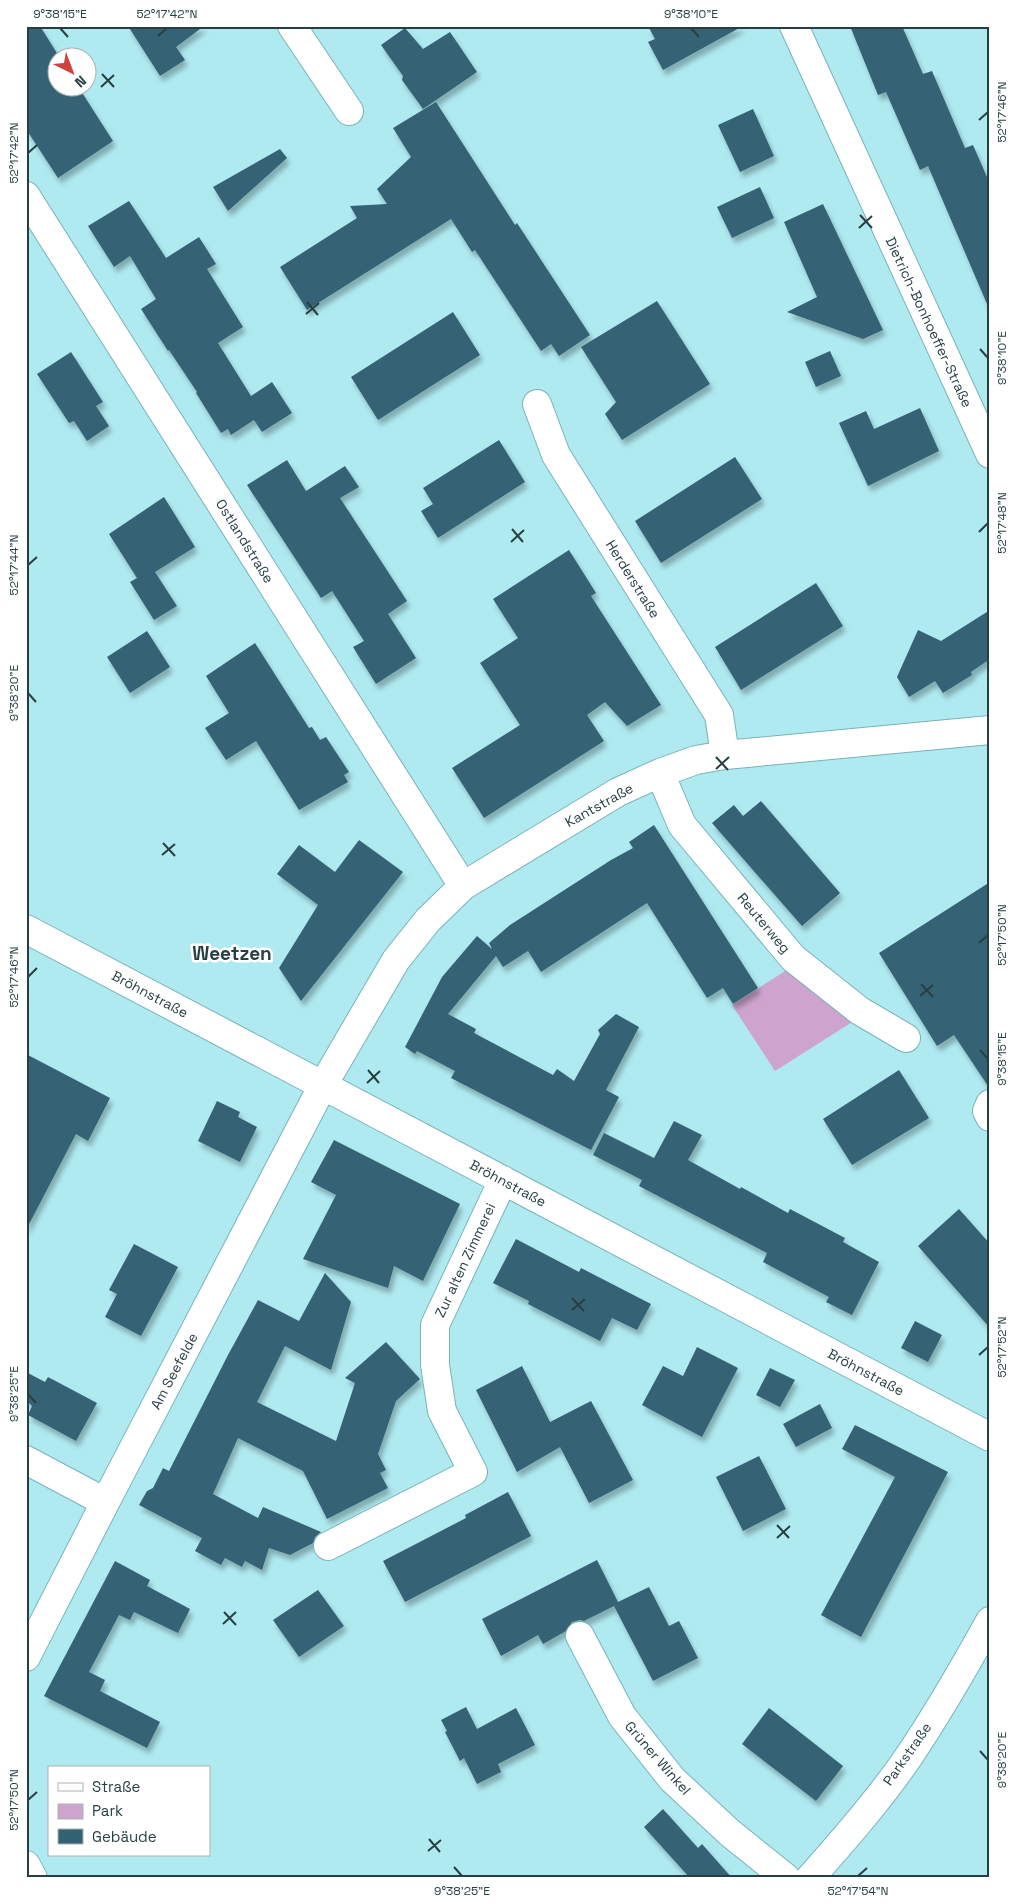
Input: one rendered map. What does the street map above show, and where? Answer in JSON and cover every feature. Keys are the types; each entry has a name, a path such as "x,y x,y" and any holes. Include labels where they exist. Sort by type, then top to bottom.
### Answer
{"street":[{"path":"292,26 349,111"},
{"name":"Dietrich-Bonhoeffer-Straße","path":"794,26 990,454"},
{"name":"Ostlandstraße","path":"26,196 463,886"},
{"name":"Herderstraße","path":"536,404 556,455 719,715 725,755"},
{"name":"Kantstraße","path":"323,1085 396,960 428,920 463,886 618,792 660,773 696,760 725,755 990,730"},
{"name":"Reuterweg","path":"660,773 682,825 793,958 860,1011 906,1038"},
{"name":"Bröhnstraße","path":"26,928 990,1437"},
{"name":"Am Seefelde","path":"26,1656 323,1085"},
{"path":"990,1104 987,1111 990,1118"},
{"name":"Zur alten Zimmerei","path":"328,1546 473,1472 442,1411 435,1365 435,1325 504,1180"},
{"path":"26,1460 105,1502"},
{"name":"Parkstraße","path":"810,1878 840,1845 906,1760 970,1657 990,1621"},
{"name":"Grüner Winkel","path":"580,1636 622,1716 672,1779 730,1833 786,1878"},
{"path":"26,1865 33,1878"}],"green space":[{"path":"793,966 857,1019 775,1071 732,1005"}],"building":[{"path":"26,26 40,26 54,48 48,48 48,98 85,98 113,141 58,178 26,129"},
{"path":"128,26 204,26 176,47 185,60 160,76"},
{"path":"648,26 743,26 663,70 648,42 655,39"},
{"path":"850,26 902,26 923,74 932,71 965,148 973,145 990,184 990,311 928,166 920,170 886,92 878,95"},
{"path":"405,28 423,49 450,32 477,72 423,109 402,80 403,76 381,45"},
{"path":"436,102 515,225 517,223 590,335 559,356 551,344 541,351 475,250 472,252 451,219 307,310 280,267 357,218 350,206 387,204 377,189 411,157 393,128"},
{"path":"753,109 774,156 740,172 718,125"},
{"path":"280,149 287,158 228,211 213,187"},
{"path":"760,187 774,218 732,238 717,207"},
{"path":"129,201 166,258 199,237 216,264 207,269 243,327 218,343 251,396 272,382 292,413 262,432 254,420 231,435 228,429 221,433 197,392 141,309 156,299 130,256 114,267 88,226"},
{"path":"823,204 883,330 863,339 787,312 817,297 784,222"},
{"path":"657,301 710,384 622,440 605,414 616,402 581,347"},
{"path":"453,312 480,355 378,420 351,377"},
{"path":"830,351 841,376 816,387 805,362"},
{"path":"71,352 103,402 96,406 109,426 87,441 74,421 69,423 37,374"},
{"path":"920,408 939,451 868,486 839,423 866,411 874,429"},
{"path":"499,440 525,482 438,538 421,511 433,504 423,488"},
{"path":"735,457 762,499 661,563 635,521"},
{"path":"287,460 306,491 345,466 359,487 340,498 407,601 388,614 416,658 376,684 353,647 364,641 332,591 321,598 247,485"},
{"path":"164,497 195,547 155,572 177,606 154,620 130,582 137,578 109,534"},
{"path":"569,550 596,593 591,596 661,705 627,726 605,702 587,715 604,741 484,818 452,768 520,725 480,663 518,638 493,599"},
{"path":"816,583 843,626 741,690 715,647"},
{"path":"990,610 990,659 971,672 972,675 943,693 935,681 909,697 897,677 918,630 941,641"},
{"path":"147,631 170,667 130,693 107,657"},
{"path":"255,643 309,728 312,727 320,740 326,737 349,772 344,775 348,782 299,810 256,741 226,760 205,728 229,713 206,676"},
{"path":"761,801 840,893 802,926 712,823 734,805 743,816"},
{"path":"654,825 758,988 733,1004 723,988 707,998 647,903 541,972 528,951 503,967 496,956 448,1014 476,1029 474,1033 553,1075 557,1069 574,1081 600,1034 598,1030 616,1014 639,1027 606,1090 619,1097 591,1150 451,1078 455,1071 417,1051 415,1054 405,1047 442,977 477,936 492,949 489,943 510,925 611,860 633,848 629,842"},
{"path":"359,840 403,872 301,1001 279,968 318,905 277,874 299,845 335,872"},
{"path":"990,882 990,1089 954,1035 937,1046 879,953"},
{"path":"26,1054 110,1098 88,1141 76,1134 26,1230"},
{"path":"899,1070 929,1118 852,1165 823,1119"},
{"path":"217,1101 240,1112 238,1117 257,1127 240,1162 198,1141"},
{"path":"674,1121 702,1135 688,1160 788,1213 790,1209 845,1238 843,1242 879,1262 852,1315 826,1302 829,1297 763,1262 767,1253 639,1186 642,1180 593,1155 604,1133 654,1158"},
{"path":"334,1140 460,1204 423,1281 394,1266 388,1288 303,1259 336,1195 311,1182"},
{"path":"959,1209 990,1244 990,1328 918,1246"},
{"path":"516,1239 579,1272 581,1268 651,1304 637,1330 612,1318 600,1341 528,1304 529,1301 493,1283"},
{"path":"134,1244 178,1267 141,1336 105,1317 117,1294 109,1290"},
{"path":"325,1273 351,1302 331,1370 285,1346 257,1402 336,1441 355,1383 345,1378 386,1342 420,1379 396,1401 378,1454 386,1470 380,1473 388,1488 327,1519 303,1471 238,1438 213,1494 258,1518 263,1507 321,1532 315,1537 313,1543 290,1555 269,1548 262,1570 245,1561 242,1567 225,1558 221,1565 195,1551 202,1538 139,1505 147,1491 153,1488 163,1468 169,1471 258,1300 299,1321"},
{"path":"915,1321 942,1335 928,1362 901,1348"},
{"path":"697,1347 738,1368 702,1437 642,1405 663,1366 683,1376"},
{"path":"522,1366 550,1422 591,1401 633,1480 589,1503 560,1447 517,1472 476,1390"},
{"path":"770,1368 795,1380 780,1407 756,1395"},
{"path":"26,1372 45,1382 48,1377 97,1403 76,1441 28,1415 32,1406 26,1400"},
{"path":"820,1404 832,1428 796,1447 783,1424"},
{"path":"855,1425 948,1472 861,1637 821,1615 895,1477 842,1449"},
{"path":"759,1456 786,1509 743,1531 716,1477"},
{"path":"508,1492 531,1536 405,1602 383,1561 466,1518 465,1515"},
{"path":"597,1560 618,1602 649,1587 669,1626 679,1621 698,1658 653,1681 614,1606 584,1621 572,1622 566,1631 543,1644 538,1635 501,1656 482,1619"},
{"path":"115,1561 150,1580 147,1586 190,1609 178,1633 134,1612 130,1620 119,1615 89,1672 105,1680 100,1691 160,1722 147,1748 44,1696"},
{"path":"318,1590 344,1626 299,1657 273,1620"},
{"path":"466,1707 477,1729 516,1708 535,1745 498,1764 501,1772 477,1784 464,1758 460,1761 441,1720"},
{"path":"769,1708 843,1766 816,1801 742,1744"},
{"path":"663,1809 698,1848 702,1844 732,1878 690,1878 644,1827"}],"district":[{"name":"Weetzen","path":"232,953"}]}
